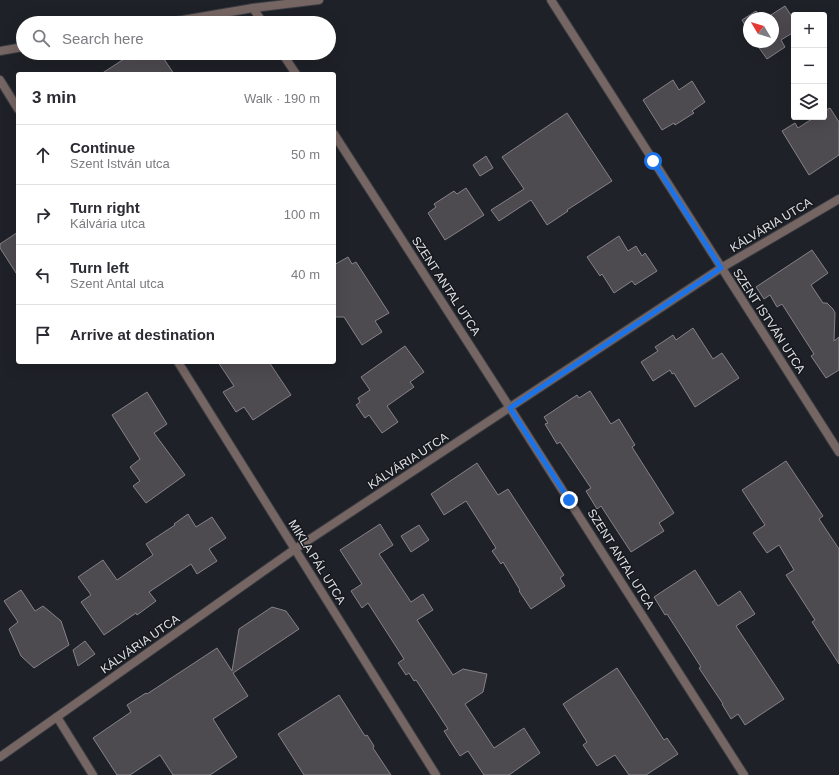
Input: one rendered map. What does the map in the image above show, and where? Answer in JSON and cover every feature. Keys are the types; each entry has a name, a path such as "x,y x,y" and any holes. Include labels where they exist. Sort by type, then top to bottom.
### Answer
{"street":[{"path":"206,16 253,8 319,0"},
{"name":"SZENT ISTVÁN UTCA","path":"551,0 839,452"},
{"path":"253,8 258,16"},
{"path":"0,51 16,48"},
{"path":"287,60 295,72"},
{"path":"0,80 16,106"},
{"name":"SZENT ANTAL UTCA","path":"336,137 744,775"},
{"name":"KÁLVÁRIA UTCA","path":"0,757 296,549 721,268 839,199"},
{"name":"MIKLA PÁL UTCA","path":"179,364 436,775"},
{"path":"57,717 93,775"}],"building":[{"path":"785,6 791,15 791,34 781,40 785,47 767,59 759,48 779,48 779,12 776,12"},
{"path":"122,60 165,60 173,72 104,72"},
{"path":"673,80 679,90 692,81 705,102 692,111 694,113 675,125 674,123 662,130 643,100"},
{"path":"830,108 839,122 839,155 809,175 782,131 795,123 798,128 810,120 827,120 827,110"},
{"path":"567,113 612,181 567,210 568,211 547,225 531,200 499,221 491,210 524,189 502,157"},
{"path":"486,156 493,168 480,176 473,165"},
{"path":"466,188 484,215 445,240 428,213 436,207 434,204 454,191 457,194"},
{"path":"16,233 16,273 0,248 0,244"},
{"path":"619,236 628,251 636,246 642,256 645,253 657,271 635,285 632,281 614,293 602,274 600,276 587,257"},
{"path":"812,250 828,273 811,285 823,303 827,303 833,309 835,313 834,341 839,337 839,370 826,378 811,356 814,354 782,304 777,307 770,295 764,299 756,287"},
{"path":"348,257 352,264 356,262 389,313 375,321 382,332 362,345 344,317 336,317 336,264"},
{"path":"693,328 713,359 722,353 739,378 695,407 674,373 672,374 670,370 653,381 641,362 658,351 655,347 673,335 676,340"},
{"path":"405,346 424,372 410,382 414,387 387,406 398,422 382,433 369,415 365,418 356,405 360,402 358,398 370,390 361,377"},
{"path":"219,364 270,364 291,395 253,420 244,407 236,412 223,392 234,386"},
{"path":"590,391 611,424 619,419 635,445 632,447 674,513 659,523 664,531 631,552 601,506 597,509 586,491 591,488 560,442 557,444 545,424 548,423 544,417 577,395 579,398"},
{"path":"147,392 167,424 154,433 185,475 146,503 133,486 140,481 130,467 140,459 112,415"},
{"path":"786,461 823,516 819,519 839,549 839,664 812,622 815,620 786,575 794,570 779,545 767,553 753,533 765,525 742,490"},
{"path":"477,463 498,495 508,489 564,575 560,578 565,586 531,609 503,562 501,564 492,551 496,548 466,501 444,515 431,494"},
{"path":"188,514 196,527 212,517 226,538 209,549 217,561 197,574 191,564 149,592 156,601 137,615 136,613 104,635 81,602 91,595 78,577 103,560 117,580 153,555 146,544 175,525 174,524"},
{"path":"380,524 393,545 379,554 411,602 423,594 433,610 417,620 453,675 463,669 487,674 483,692 465,704 494,748 524,728 540,753 509,775 484,775 468,751 460,756 444,731 448,729 416,680 414,681 409,673 406,675 398,663 404,659 368,603 362,608 351,591 362,584 340,550"},
{"path":"419,525 429,540 411,552 401,536"},
{"path":"695,570 718,606 740,591 755,614 736,626 784,699 745,725 738,714 731,719 699,668 701,667 667,614 665,615 654,597"},
{"path":"21,590 35,611 43,606 61,621 69,645 34,668 21,656 9,629 18,622 4,601"},
{"path":"272,607 286,611 299,629 233,673 248,696 213,719 237,757 210,775 173,775 160,755 130,775 117,775 93,738 131,712 127,705 146,693 147,694 217,648 232,671 239,629"},
{"path":"85,641 95,654 78,666 73,650"},
{"path":"617,668 664,740 667,738 678,754 646,775 629,775 615,755 597,766 583,745 587,742 563,704"},
{"path":"339,695 365,736 367,735 374,746 373,748 391,775 304,775 278,734"}],"route":[{"path":"569,500 510,408 721,268 653,161"}]}
